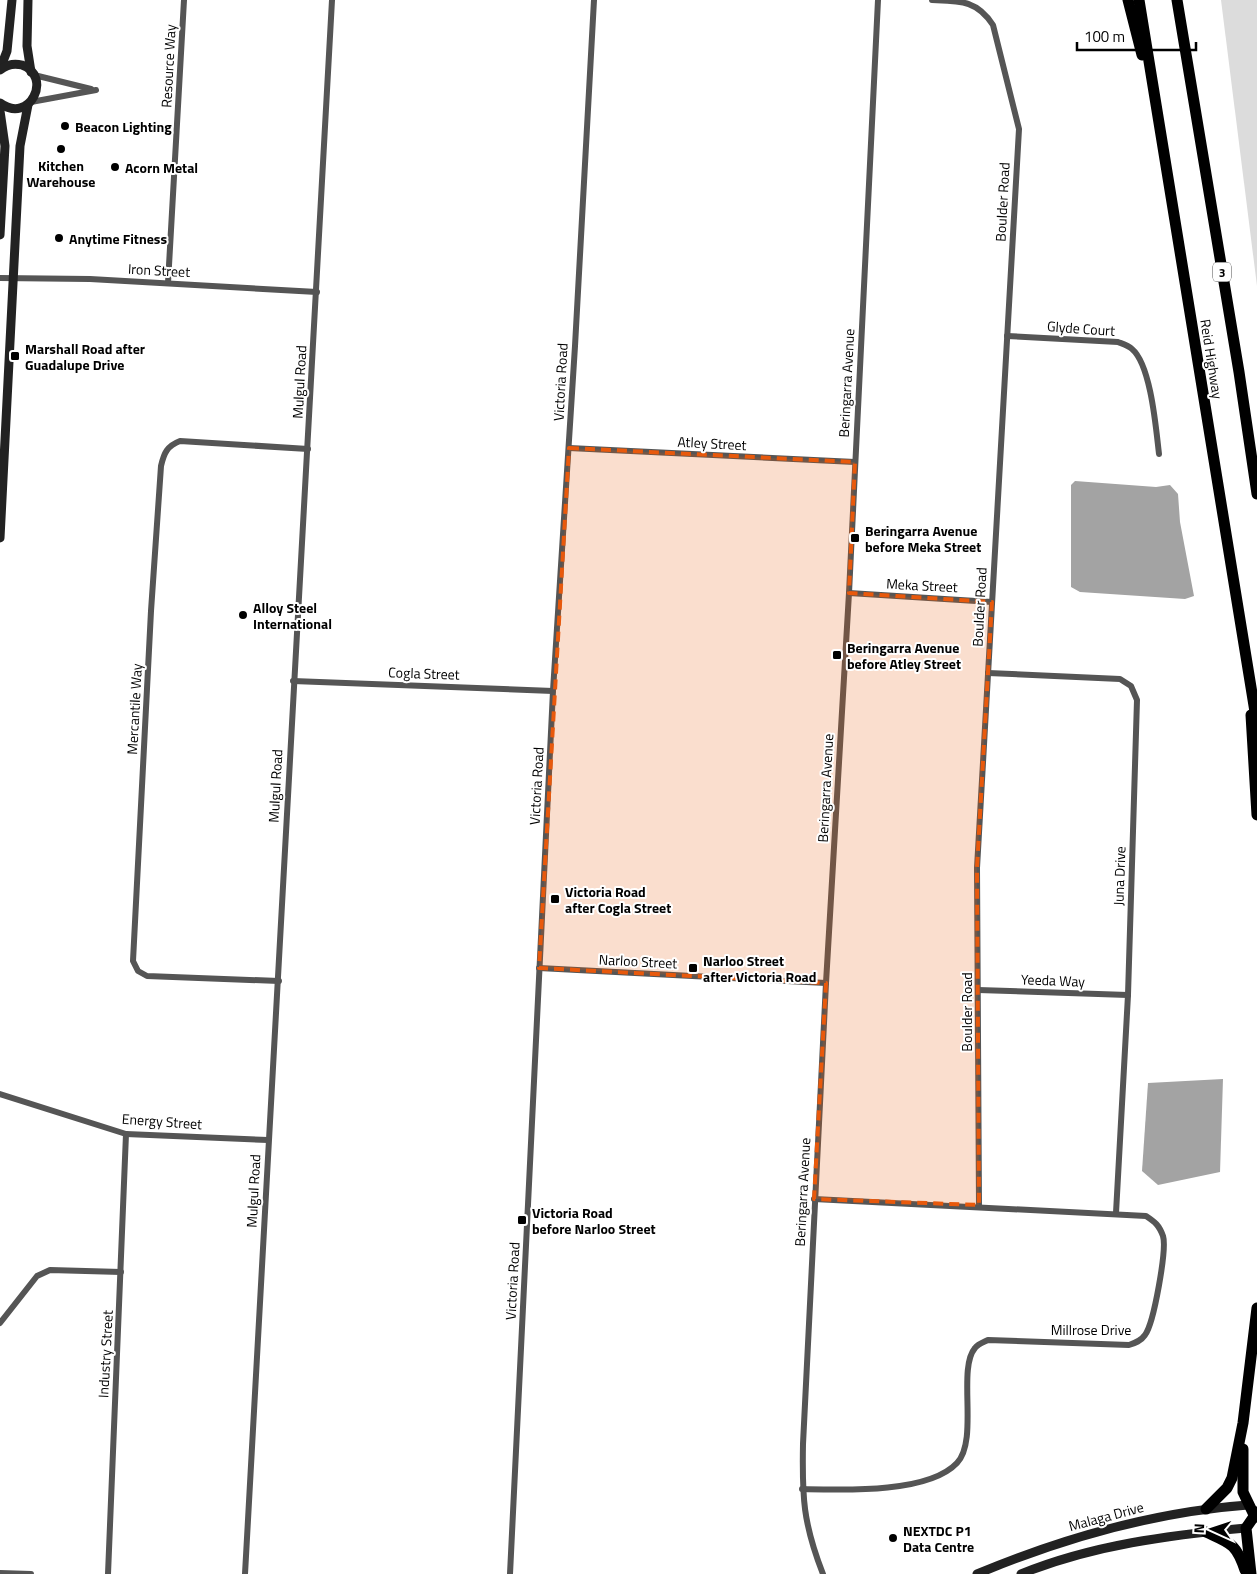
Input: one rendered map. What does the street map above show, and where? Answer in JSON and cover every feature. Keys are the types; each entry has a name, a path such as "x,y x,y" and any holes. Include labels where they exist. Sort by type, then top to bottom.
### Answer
{"highway":[{"path":"1128,0 1142,53 1191,322"},
{"name":"Reid Highway","path":"1139,0 1257,724"},
{"name":"Reid Highway","path":"1178,0 1257,494"},
{"path":"1247,661 1257,815"},
{"path":"1206,1508 1227,1488 1232,1478 1243,1423 1257,1308"},
{"path":"1243,1423 1244,1492 1254,1512 1246,1528 1251,1574"},
{"path":"1206,1532 1231,1542 1246,1574"}],"main road":[{"path":"0,69 7,51 12,0"},
{"path":"0,538 20,146 29,103 36,91 26,46 28,0"},
{"path":"0,69 18,64 33,74"},
{"path":"0,103 12,108 29,103"},
{"path":"0,111 5,146 0,236"},
{"name":"Malaga Drive","path":"977,1574 1028,1553 1081,1536 1158,1517 1206,1508 1254,1512"},
{"path":"1021,1574 1090,1552 1158,1538 1246,1528"}],"street":[{"name":"Resource Way","path":"168,283 184,0"},
{"name":"Mulgul Road","path":"246,1574 268,1140 280,981 293,681 317,292 332,0"},
{"name":"Victoria Road","path":"510,1574 553,691 569,448 594,0"},
{"name":"Beringarra Avenue","path":"823,1574 806,1528 802,1489 814,1198 849,593 878,0"},
{"name":"Boulder Road","path":"932,0 963,1 976,5 986,12 993,25 1019,129 977,868 979,1206"},
{"path":"29,103 96,90 33,74"},
{"name":"Iron Street","path":"0,278 168,283 317,292"},
{"name":"Glyde Court","path":"1007,336 1118,342 1132,348 1142,362 1155,414 1158,454"},
{"name":"Mercantile Way","path":"280,981 147,976 138,971 133,961 151,611 162,466 164,454 170,445 180,441 308,449"},
{"name":"Atley Street","path":"569,448 855,462"},
{"name":"Meka Street","path":"849,593 992,602"},
{"name":"Juna Drive","path":"988,673 1120,679 1131,686 1137,700 1128,995 1116,1213"},
{"name":"Cogla Street","path":"293,681 553,691"},
{"name":"Narloo Street","path":"539,968 826,983"},
{"name":"Yeeda Way","path":"978,990 1128,995"},
{"name":"Energy Street","path":"0,1094 126,1134 268,1140"},
{"name":"Industry Street","path":"108,1574 126,1134"},
{"name":"Millrose Drive","path":"802,1489 872,1490 898,1487 947,1471 958,1463 964,1453 966,1439 969,1360 975,1347 988,1340 1129,1344 1137,1342 1144,1336 1154,1315 1164,1238 1158,1224 1146,1216 814,1198"},
{"path":"0,1323 37,1276 50,1270 121,1272"},
{"path":"0,1573 31,1574"}],"highlighted area":[{"path":"569,448 855,462 849,593 992,602 977,868 979,1205 814,1199 826,983 539,968"}],"shaded area":[{"path":"1221,0 1257,0 1257,286"},
{"path":"1075,481 1156,487 1170,485 1178,494 1180,522 1194,596 1185,599 1080,592 1071,587 1071,485"},
{"path":"1223,1079 1220,1172 1158,1185 1142,1171 1148,1083"}],"place":[{"name":"Beacon Lighting","path":"65,126"},
{"name":"Kitchen Warehouse","path":"61,149"},
{"name":"Acorn Metal","path":"115,167"},
{"name":"Anytime Fitness","path":"59,238"},
{"name":"Marshall Road after Guadalupe Drive","path":"15,356"},
{"name":"Beringarra Avenue before Meka Street","path":"855,538"},
{"name":"Alloy Steel International","path":"243,615"},
{"name":"Beringarra Avenue before Atley Street","path":"837,655"},
{"name":"Victoria Road after Cogla Street","path":"555,899"},
{"name":"Narloo Street after Victoria Road","path":"693,968"},
{"name":"Victoria Road before Narloo Street","path":"522,1220"},
{"name":"NEXTDC P1 Data Centre","path":"893,1538"}]}
